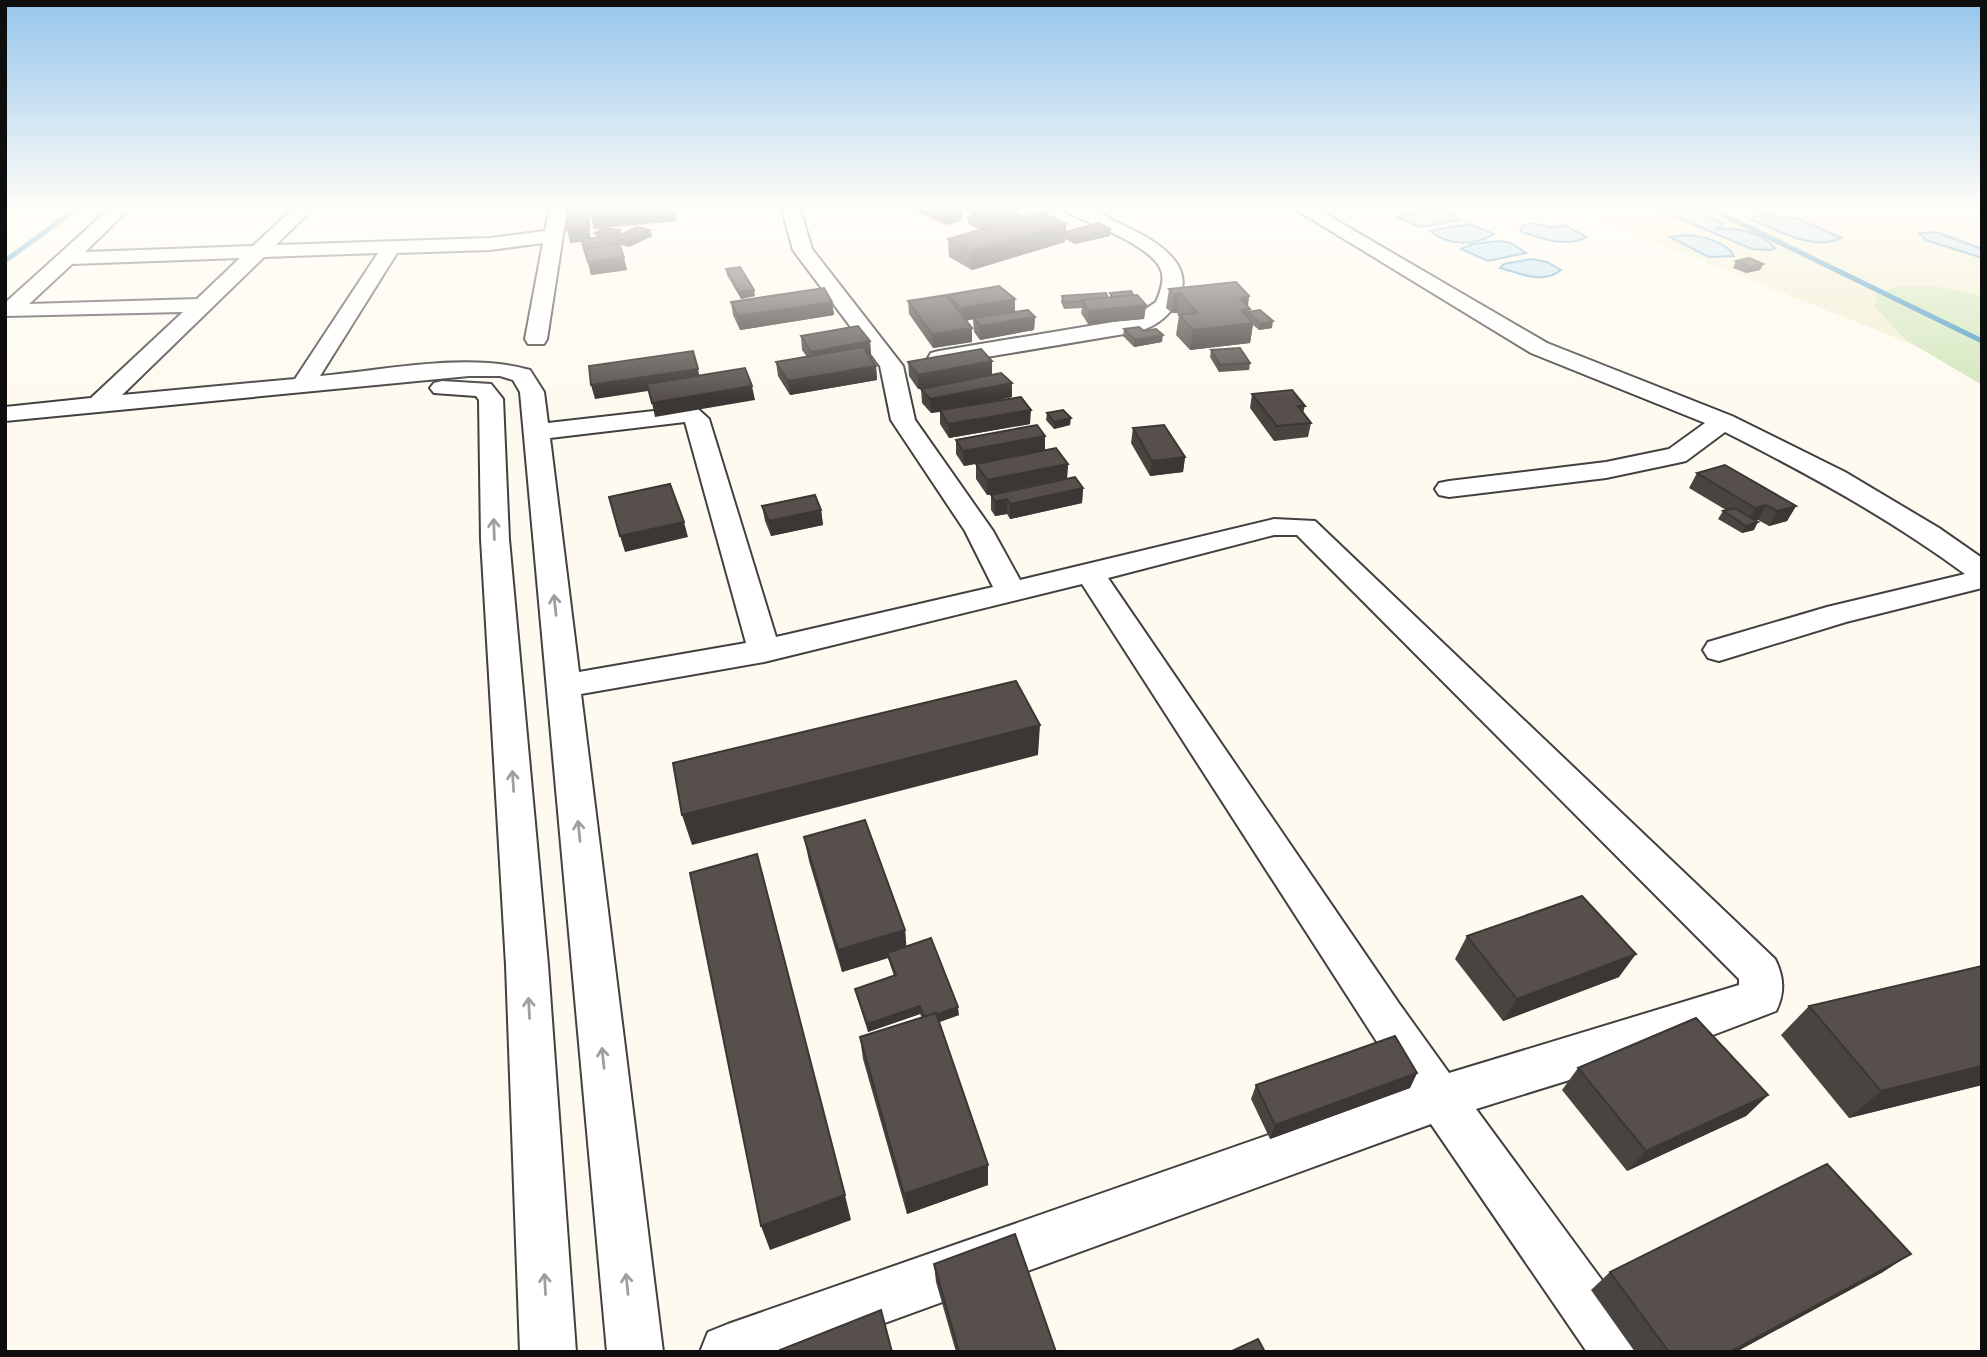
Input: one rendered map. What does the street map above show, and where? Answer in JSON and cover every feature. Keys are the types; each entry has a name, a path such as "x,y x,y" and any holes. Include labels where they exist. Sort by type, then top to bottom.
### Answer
{"street":[{"path":"7,313 51,272"},
{"path":"99,404 237,272"},
{"path":"303,384 375,272"},
{"path":"536,339 548,272"},
{"path":"820,272 891,366 904,420 979,531 1011,591"},
{"path":"891,366 1136,325 1150,319 1163,308 1171,295 1172,272"},
{"path":"1411,272 1539,348 1723,421 1836,478 1929,534 1982,572"},
{"path":"7,313 203,305"},
{"path":"5,414 469,369 501,369 522,375 532,392 635,1352"},
{"path":"5,430 454,387 483,389 522,375"},
{"path":"483,389 491,399 495,539 527,965 548,1352"},
{"path":"536,432 689,414 697,419 764,651"},
{"path":"1449,489 1606,470 1677,455 1723,421"},
{"path":"564,687 764,651 1273,527 1305,527 1760,972 1761,997 1705,1018 1440,1098 728,1352"},
{"path":"1090,573 1382,1016 1620,1352"},
{"path":"1718,650 1838,614 1982,579"}],"shaded area":[{"path":"1731,272 1982,272 1982,372"}],"green space":[{"path":"1900,286 1940,287 1982,296 1982,385 1906,340 1875,307 1877,293"}],"water":[{"path":"1514,272 1557,272 1547,277"}],"building":[{"path":"728,272 743,272 754,290 739,292"},
{"path":"1236,282 1249,296 1240,298 1250,309 1241,310 1253,323 1193,330 1179,315 1197,313 1180,293 1174,294 1169,289"},
{"path":"999,286 1015,299 961,308 947,295"},
{"path":"824,288 832,302 738,316 731,302"},
{"path":"1131,291 1133,295 1113,297 1110,293"},
{"path":"1106,293 1108,298 1064,303 1062,296"},
{"path":"946,295 972,328 932,334 908,301"},
{"path":"1137,295 1146,305 1089,311 1082,300"},
{"path":"1028,310 1035,317 980,326 973,318"},
{"path":"1260,310 1273,321 1260,324 1248,312"},
{"path":"858,326 870,341 811,352 801,336"},
{"path":"1139,327 1144,331 1156,329 1163,335 1135,340 1124,329"},
{"path":"863,347 876,366 788,381 776,362"},
{"path":"1240,348 1250,363 1220,365 1211,350"},
{"path":"981,349 992,361 918,375 908,362"},
{"path":"693,351 698,369 591,385 589,366"},
{"path":"745,368 752,386 652,403 647,384"},
{"path":"1001,373 1012,383 930,399 921,389"},
{"path":"1292,390 1305,406 1298,406 1311,423 1277,426 1252,394"},
{"path":"1021,397 1031,410 948,424 940,410"},
{"path":"1063,410 1071,418 1054,422 1047,413"},
{"path":"1037,425 1045,436 963,451 956,440"},
{"path":"1164,425 1185,457 1152,461 1133,428"},
{"path":"1056,448 1068,464 987,480 976,464"},
{"path":"1725,465 1796,506 1777,511 1766,505 1755,508 1697,473"},
{"path":"1075,477 1083,488 1010,504 1007,499 995,501 991,495"},
{"path":"670,484 684,522 620,536 609,497"},
{"path":"815,495 821,510 769,521 762,506"},
{"path":"1734,508 1758,522 1746,526 1723,511"},
{"path":"1016,681 1040,725 682,815 673,763"},
{"path":"865,820 905,930 838,950 804,837"},
{"path":"757,854 845,1195 761,1226 690,873"},
{"path":"1582,896 1636,954 1517,999 1467,936"},
{"path":"931,938 958,1007 924,1017 920,1006 867,1024 855,989 896,975 887,953"},
{"path":"1982,966 1982,1066 1881,1091 1809,1006"},
{"path":"936,1013 988,1165 904,1194 860,1037"},
{"path":"1696,1018 1768,1095 1646,1151 1578,1068"},
{"path":"1395,1036 1417,1073 1275,1125 1256,1085"},
{"path":"1827,1164 1911,1254 1730,1352 1669,1352 1610,1272"},
{"path":"1015,1234 1056,1352 959,1352 934,1264"},
{"path":"881,1310 892,1352 780,1350"},
{"path":"1258,1339 1265,1352 1230,1352"}],"waterway":[{"path":"1841,272 1982,341"}]}
